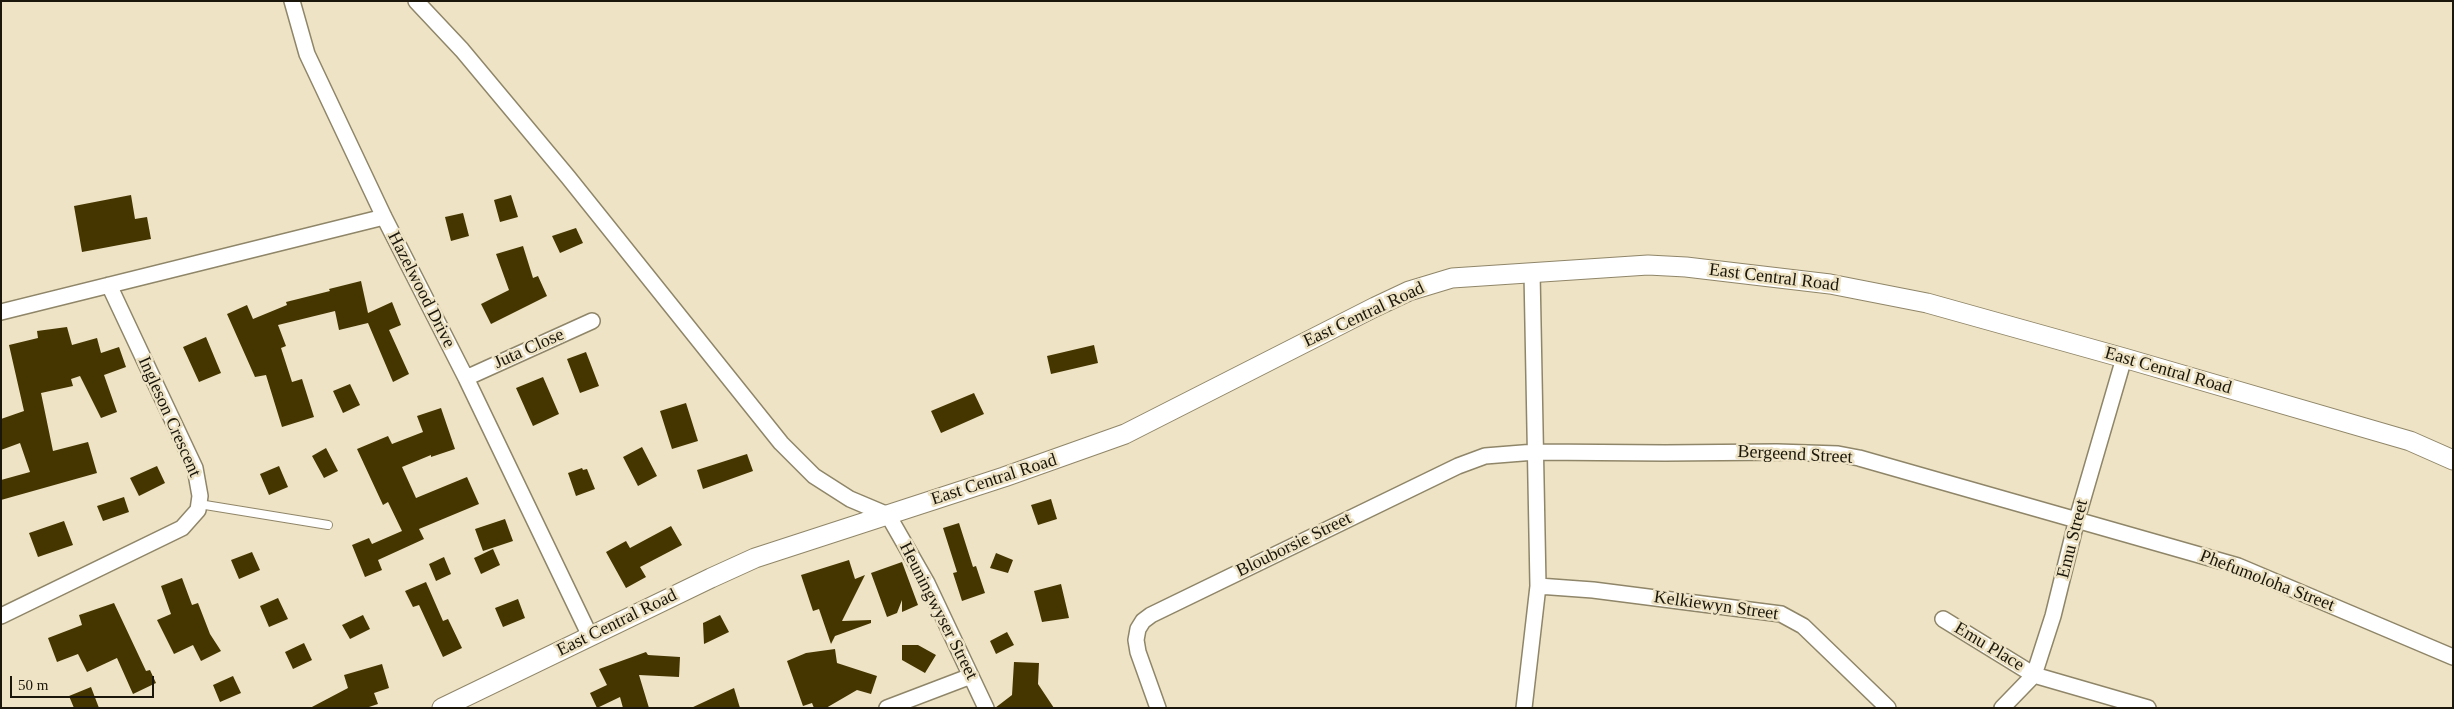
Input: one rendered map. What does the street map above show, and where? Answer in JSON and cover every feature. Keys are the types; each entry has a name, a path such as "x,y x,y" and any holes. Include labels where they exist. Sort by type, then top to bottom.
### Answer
{"street":[{"path":"292,1 307,54 384,218"},
{"path":"416,1 462,50 568,177 781,443 814,476 850,499 888,515"},
{"name":"Hazelwood Drive","path":"1,312 384,218 466,378 590,636"},
{"name":"East Central Road","path":"442,708 755,558 1125,434 1409,291 1452,278 1648,265 1686,267 1830,284 1927,303 2124,358 2410,441 2453,460"},
{"path":"1524,708 1538,586 1532,272"},
{"name":"Ingleson Crescent","path":"109,285 195,468 200,484 199,504"},
{"name":"Juta Close","path":"466,378 592,321"},
{"name":"Emu Street","path":"2002,708 2034,675 2053,616 2077,519 2124,358"},
{"name":"Bergeend Street","path":"1535,452 1665,454 1777,452 1838,454 1859,458 2077,519"},
{"name":"Blouborsie Street","path":"1158,708 1138,652 1136,640 1138,629 1143,621 1151,615 1458,466 1484,456 1535,452"},
{"path":"1,616 182,528 198,510 199,504"},
{"name":"Heuningwyser Street","path":"888,515 927,583 986,708"},
{"name":"Phefumoloha Street","path":"2077,519 2238,566 2453,657"},
{"name":"Kelkiewyn Street","path":"1538,586 1602,591 1781,614 1802,626 1888,708"},
{"name":"Emu Place","path":"1943,619 2034,675 2148,708"},
{"path":"887,708 971,676"}],"lane":[{"path":"199,504 328,524"}],"building":[{"path":"131,195 135,219 147,217 151,239 82,252 74,206"},
{"path":"511,195 518,217 500,222 494,200"},
{"path":"463,213 469,236 451,241 445,217"},
{"path":"576,228 583,243 560,253 552,236"},
{"path":"523,246 533,278 538,276 547,296 491,324 481,304 509,290 496,254"},
{"path":"361,281 368,313 392,302 401,325 389,330 409,374 393,382 368,323 339,330 335,311 278,325 286,346 281,348 292,382 302,379 314,417 282,427 266,375 255,377 227,314 247,305 253,319 287,305 286,302"},
{"path":"67,327 72,345 97,338 101,353 119,347 126,367 104,375 117,412 101,418 80,376 71,379 73,386 41,393 53,451 88,442 97,473 1,500 1,480 30,472 20,443 1,450 1,419 24,411 9,345 38,338 37,331"},
{"path":"206,337 221,373 199,382 183,347"},
{"path":"1094,345 1098,363 1051,374 1047,356"},
{"path":"586,352 599,386 580,393 567,359"},
{"path":"543,377 559,414 533,426 516,388"},
{"path":"350,384 360,405 343,413 333,391"},
{"path":"974,393 984,414 941,433 931,411"},
{"path":"686,403 698,441 672,449 660,411"},
{"path":"441,408 455,449 431,457 431,455 402,467 416,498 467,477 479,504 419,529 424,539 378,560 382,570 365,577 352,545 369,538 372,544 402,531 388,502 383,505 357,449 388,436 392,444 423,432 417,416"},
{"path":"642,447 657,476 638,486 623,457"},
{"path":"326,448 338,471 324,478 312,456"},
{"path":"747,454 753,471 703,489 697,470"},
{"path":"157,466 165,483 139,496 130,478"},
{"path":"279,466 288,487 269,495 260,474"},
{"path":"582,468 583,470 587,469 595,489 576,496 568,473"},
{"path":"124,497 129,512 103,521 97,506"},
{"path":"1051,499 1057,519 1038,525 1031,505"},
{"path":"505,519 513,541 483,551 475,529"},
{"path":"64,521 73,545 38,557 29,533"},
{"path":"959,523 973,567 976,566 985,593 962,601 953,573 957,572 943,528"},
{"path":"671,526 682,545 640,567 646,577 626,588 606,552 626,541 630,548"},
{"path":"493,549 500,565 481,574 474,558"},
{"path":"252,552 260,570 239,579 231,560"},
{"path":"996,553 1013,560 1008,573 990,568"},
{"path":"444,557 451,574 436,581 429,564"},
{"path":"849,560 855,579 865,575 842,621 871,620 871,623 835,636 831,644 819,609 813,611 801,575"},
{"path":"902,562 918,605 902,612 902,600 897,613 887,617 871,573"},
{"path":"182,578 192,605 198,603 210,634 221,651 201,661 193,645 174,654 157,620 171,614 161,586"},
{"path":"426,582 443,621 448,619 462,648 443,657 419,605 413,607 405,591"},
{"path":"1061,584 1069,618 1042,622 1034,591"},
{"path":"278,598 288,619 269,627 260,606"},
{"path":"518,599 525,618 503,627 495,608"},
{"path":"114,603 146,671 150,670 156,683 133,694 117,658 87,672 78,654 57,662 48,638 82,625 79,615"},
{"path":"363,615 370,629 350,639 342,625"},
{"path":"720,615 729,632 704,644 703,623"},
{"path":"1007,632 1014,645 996,654 990,641"},
{"path":"304,643 312,660 293,669 285,652"},
{"path":"902,645 918,645 936,655 925,673 902,660"},
{"path":"835,649 837,663 877,676 871,694 857,690 826,708 814,708 812,703 803,706 787,661 806,653"},
{"path":"646,652 648,655 680,657 679,677 639,675 649,708 623,708 620,697 597,708 590,693 607,685 599,669"},
{"path":"1014,662 1039,663 1038,684 1054,708 995,708 1012,695"},
{"path":"382,664 389,688 374,693 378,704 366,708 310,708 348,688 344,675"},
{"path":"233,676 241,693 220,702 213,685"},
{"path":"91,687 99,708 74,708 69,696"},
{"path":"734,688 740,708 691,708"}]}
